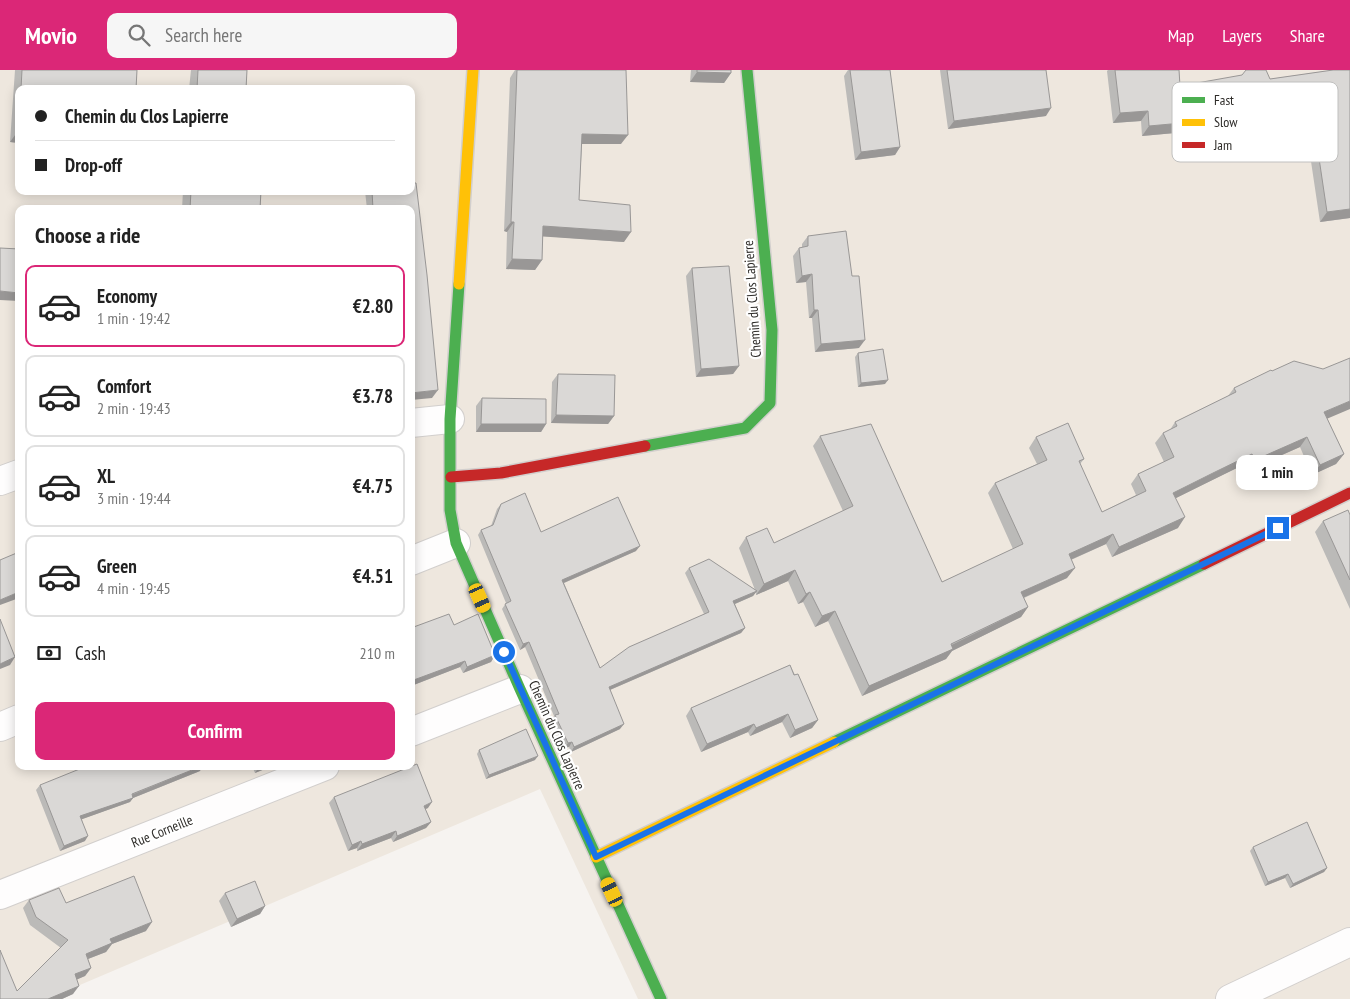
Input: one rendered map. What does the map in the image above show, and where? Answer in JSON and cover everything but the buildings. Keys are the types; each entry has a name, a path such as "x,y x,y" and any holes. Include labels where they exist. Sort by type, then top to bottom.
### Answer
{"street":[{"name":"Chemin du Clos Lapierre","path":"473,70 450,419 450,510 456,543 661,999"},
{"name":"Chemin du Clos Lapierre","path":"451,477 501,473 745,428 770,403 772,330 747,70"},
{"path":"415,423 450,419"},
{"path":"0,481 15,475"},
{"path":"596,857 1350,493"},
{"path":"415,559 456,543"},
{"path":"415,730 520,689"},
{"path":"0,727 15,721"},
{"name":"Rue Corneille","path":"0,895 315,770"},
{"path":"1230,999 1350,942"}],"shaded area":[{"path":"0,70 1350,70 1350,999 638,999 540,789 47,999 0,999"}],"traffic: fast":[{"path":"645,446 745,428 770,403 772,330 747,70"},
{"path":"459,284 450,419 450,510 456,543 661,999"},
{"path":"834,742 1204,564"}],"traffic: slow":[{"path":"459,284 473,70"},
{"path":"596,857 834,742"}],"traffic: jam":[{"path":"451,477 501,473 645,446"},
{"path":"1204,564 1350,493"}],"route":[{"path":"504,652 596,857 1278,528"}]}
